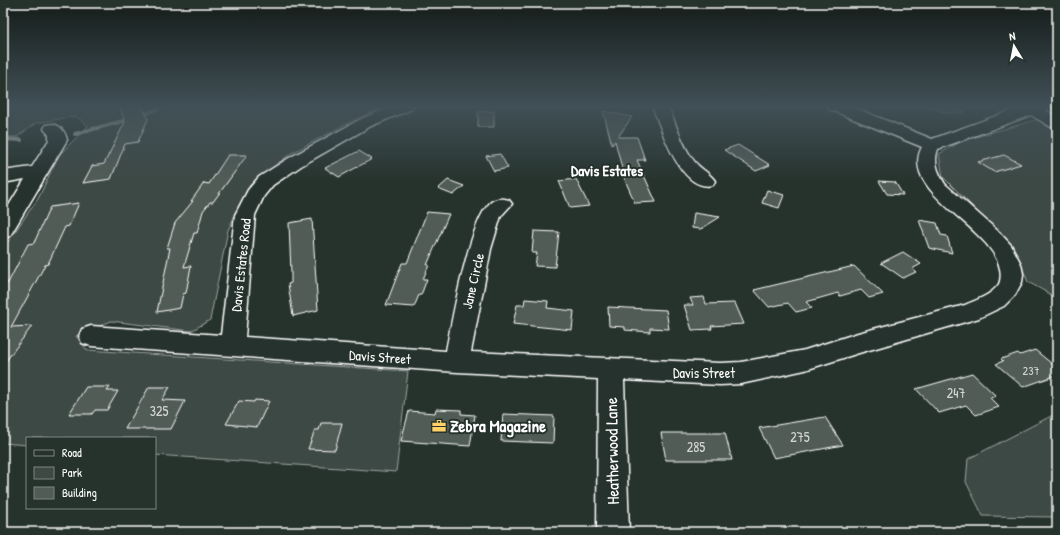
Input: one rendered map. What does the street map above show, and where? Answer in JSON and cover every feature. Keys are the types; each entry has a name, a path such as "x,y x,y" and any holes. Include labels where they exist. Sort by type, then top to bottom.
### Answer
{"street":[{"path":"3,231 58,140 57,133 54,131"},
{"name":"Davis Estates Road","path":"232,346 245,215 255,194 266,181 295,162 351,131"},
{"path":"671,131 682,157 694,173 706,181"},
{"path":"897,131 932,145 971,131"},
{"name":"Davis Street","path":"91,336 457,362 720,374 741,373 806,360 858,343 971,312 985,306 1005,293 1013,279 1013,273 1008,258 986,229 941,190 931,179 928,172 927,155 932,145"},
{"path":"3,177 38,172"},
{"name":"Jane Circle","path":"457,362 480,249 491,216 502,204"},
{"name":"Heatherwood Lane","path":"611,370 613,532"}],"green space":[{"path":"3,131 25,131 17,137 3,137"},
{"path":"83,131 333,131 290,154 250,185 228,230 210,320 191,331 111,321 76,336 87,350 408,371 396,472 156,455 156,437 26,437 26,445 3,443 3,249 39,197 58,156"},
{"path":"997,131 1057,131 1057,298 1028,282 1016,252 943,177 939,154 962,141"},
{"path":"1057,413 1057,517 983,516 966,482 968,459"}],"building":[{"path":"121,131 143,131 138,142 125,144 111,179 83,183 92,166 104,164"},
{"path":"608,131 622,131 618,137 637,137 645,160 637,160 656,202 635,203 625,180 615,141 612,145"},
{"path":"738,145 770,165 756,171 724,150"},
{"path":"359,151 372,159 339,177 325,168"},
{"path":"500,154 508,168 494,171 486,156"},
{"path":"228,155 247,155 213,202 210,202 203,211 197,233 194,233 184,267 191,266 186,293 183,294 180,308 157,312 170,248 167,248 175,223 193,201 191,201 204,183 209,184"},
{"path":"1004,155 1021,164 994,172 978,162"},
{"path":"576,179 589,206 570,208 559,181"},
{"path":"448,180 464,186 453,195 438,189"},
{"path":"879,181 895,182 903,195 887,194"},
{"path":"767,190 784,195 779,208 762,203"},
{"path":"79,203 69,226 65,227 48,264 45,265 11,327 32,326 3,365 3,284 8,283 28,244 34,243 50,207"},
{"path":"427,212 449,214 427,265 429,265 423,279 427,279 421,295 419,295 414,307 386,305 402,263 407,263"},
{"path":"694,213 720,217 701,229 692,228"},
{"path":"312,219 318,310 293,316 288,284 291,283 289,223"},
{"path":"919,220 937,223 941,235 947,236 952,253 929,248"},
{"path":"534,231 559,232 555,267 535,266 537,253 532,253"},
{"path":"903,252 921,264 912,269 916,272 903,278 881,263"},
{"path":"854,266 883,294 869,298 861,290 840,296 838,293 806,302 812,308 796,312 788,303 769,307 754,290"},
{"path":"704,297 706,304 735,303 744,324 711,326 712,329 692,330 684,305 693,305 690,298"},
{"path":"525,299 548,301 547,308 574,311 572,330 513,324 517,305 524,305"},
{"path":"608,307 666,310 669,329 650,328 650,332 625,330 625,327 609,326"},
{"path":"1035,350 1057,368 1057,375 1023,387 996,364 1003,361 1001,359 1018,353 1020,355"},
{"path":"972,373 996,396 990,398 999,407 976,415 966,405 939,413 916,389"},
{"path":"86,387 110,387 107,391 118,391 107,410 95,410 92,414 69,414"},
{"path":"149,387 170,387 162,400 185,401 171,429 125,429"},
{"path":"255,400 269,401 257,427 226,424 239,401 254,402"},
{"path":"436,409 461,410 461,414 475,415 470,446 401,441 409,411 435,413"},
{"path":"503,414 554,416 553,443 501,441"},
{"path":"825,417 843,445 774,458 759,428"},
{"path":"321,423 342,423 335,450 308,449 315,430 319,430"},
{"path":"661,433 725,433 732,460 666,460"}],"waterway":[{"path":"75,134 86,131"},
{"path":"3,139 21,140"}],"place":[{"name":"Zebra Magazine","path":"439,426"}],"district":[{"name":"Davis Estates","path":"607,171"}]}
